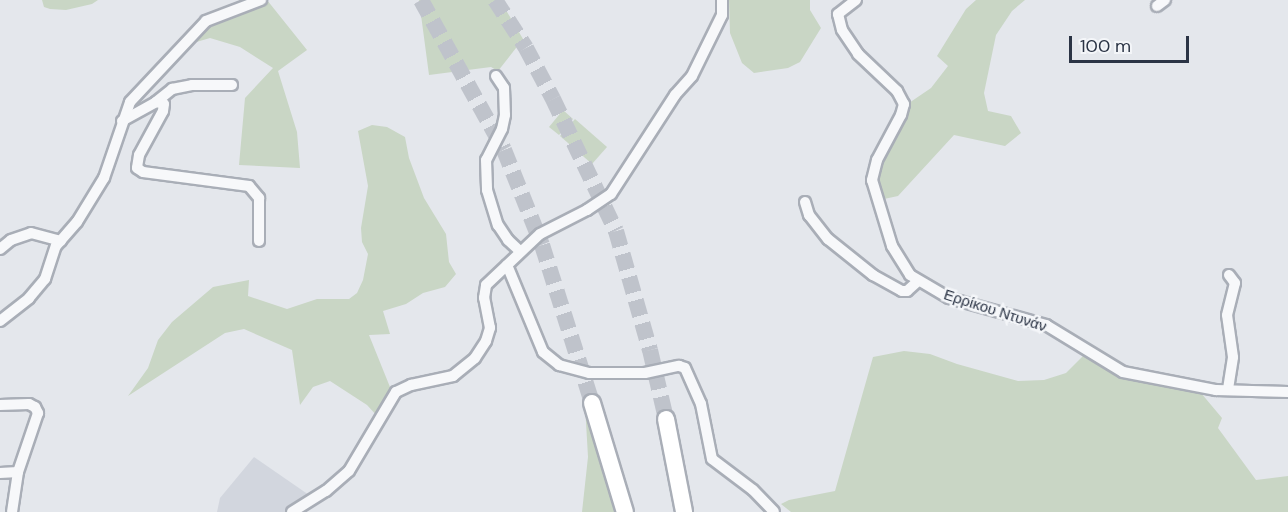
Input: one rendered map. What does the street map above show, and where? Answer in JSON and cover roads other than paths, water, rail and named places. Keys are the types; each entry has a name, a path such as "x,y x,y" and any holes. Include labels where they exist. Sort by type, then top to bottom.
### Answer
{"highway":[{"path":"592,403 626,512"},
{"path":"666,419 684,512"}],"street":[{"path":"0,321 29,298 44,281 53,254 77,222 104,178 130,102 206,21 261,0"},
{"path":"292,512 339,481 349,471 396,392 406,386 453,376 470,363 483,347 489,331 484,298 486,285 544,231 587,210 611,194 675,95 692,76 722,15 722,0"},
{"name":"Ερρίκου Ντυνάν","path":"856,0 838,15 842,30 858,54 897,91 904,104 901,115 875,165 872,185 895,253 904,268 917,282 962,302 1040,323 1123,372 1200,387 1288,392"},
{"path":"496,76 504,88 505,115 502,129 486,160 487,190 498,225 508,240 520,251"},
{"path":"122,121 156,102 172,89 232,85"},
{"path":"156,102 164,104 163,111 139,155 136,164 139,170 249,186 259,198 259,241"},
{"path":"805,202 809,215 828,239 873,275 902,291 907,291 917,282"},
{"path":"0,249 11,240 32,233 61,241"},
{"path":"507,265 543,352 559,365 589,373 645,373 679,366 685,368 701,404 712,459 753,490 774,512"},
{"path":"1228,389 1233,357 1227,315 1235,283 1229,275"},
{"path":"0,405 29,404 38,412 18,472 12,512"},
{"path":"0,473 18,472"}],"tunnel":[{"path":"421,0 504,150 542,245 592,403"},
{"path":"495,0 526,48 553,99 616,231 650,350 666,419"}]}
